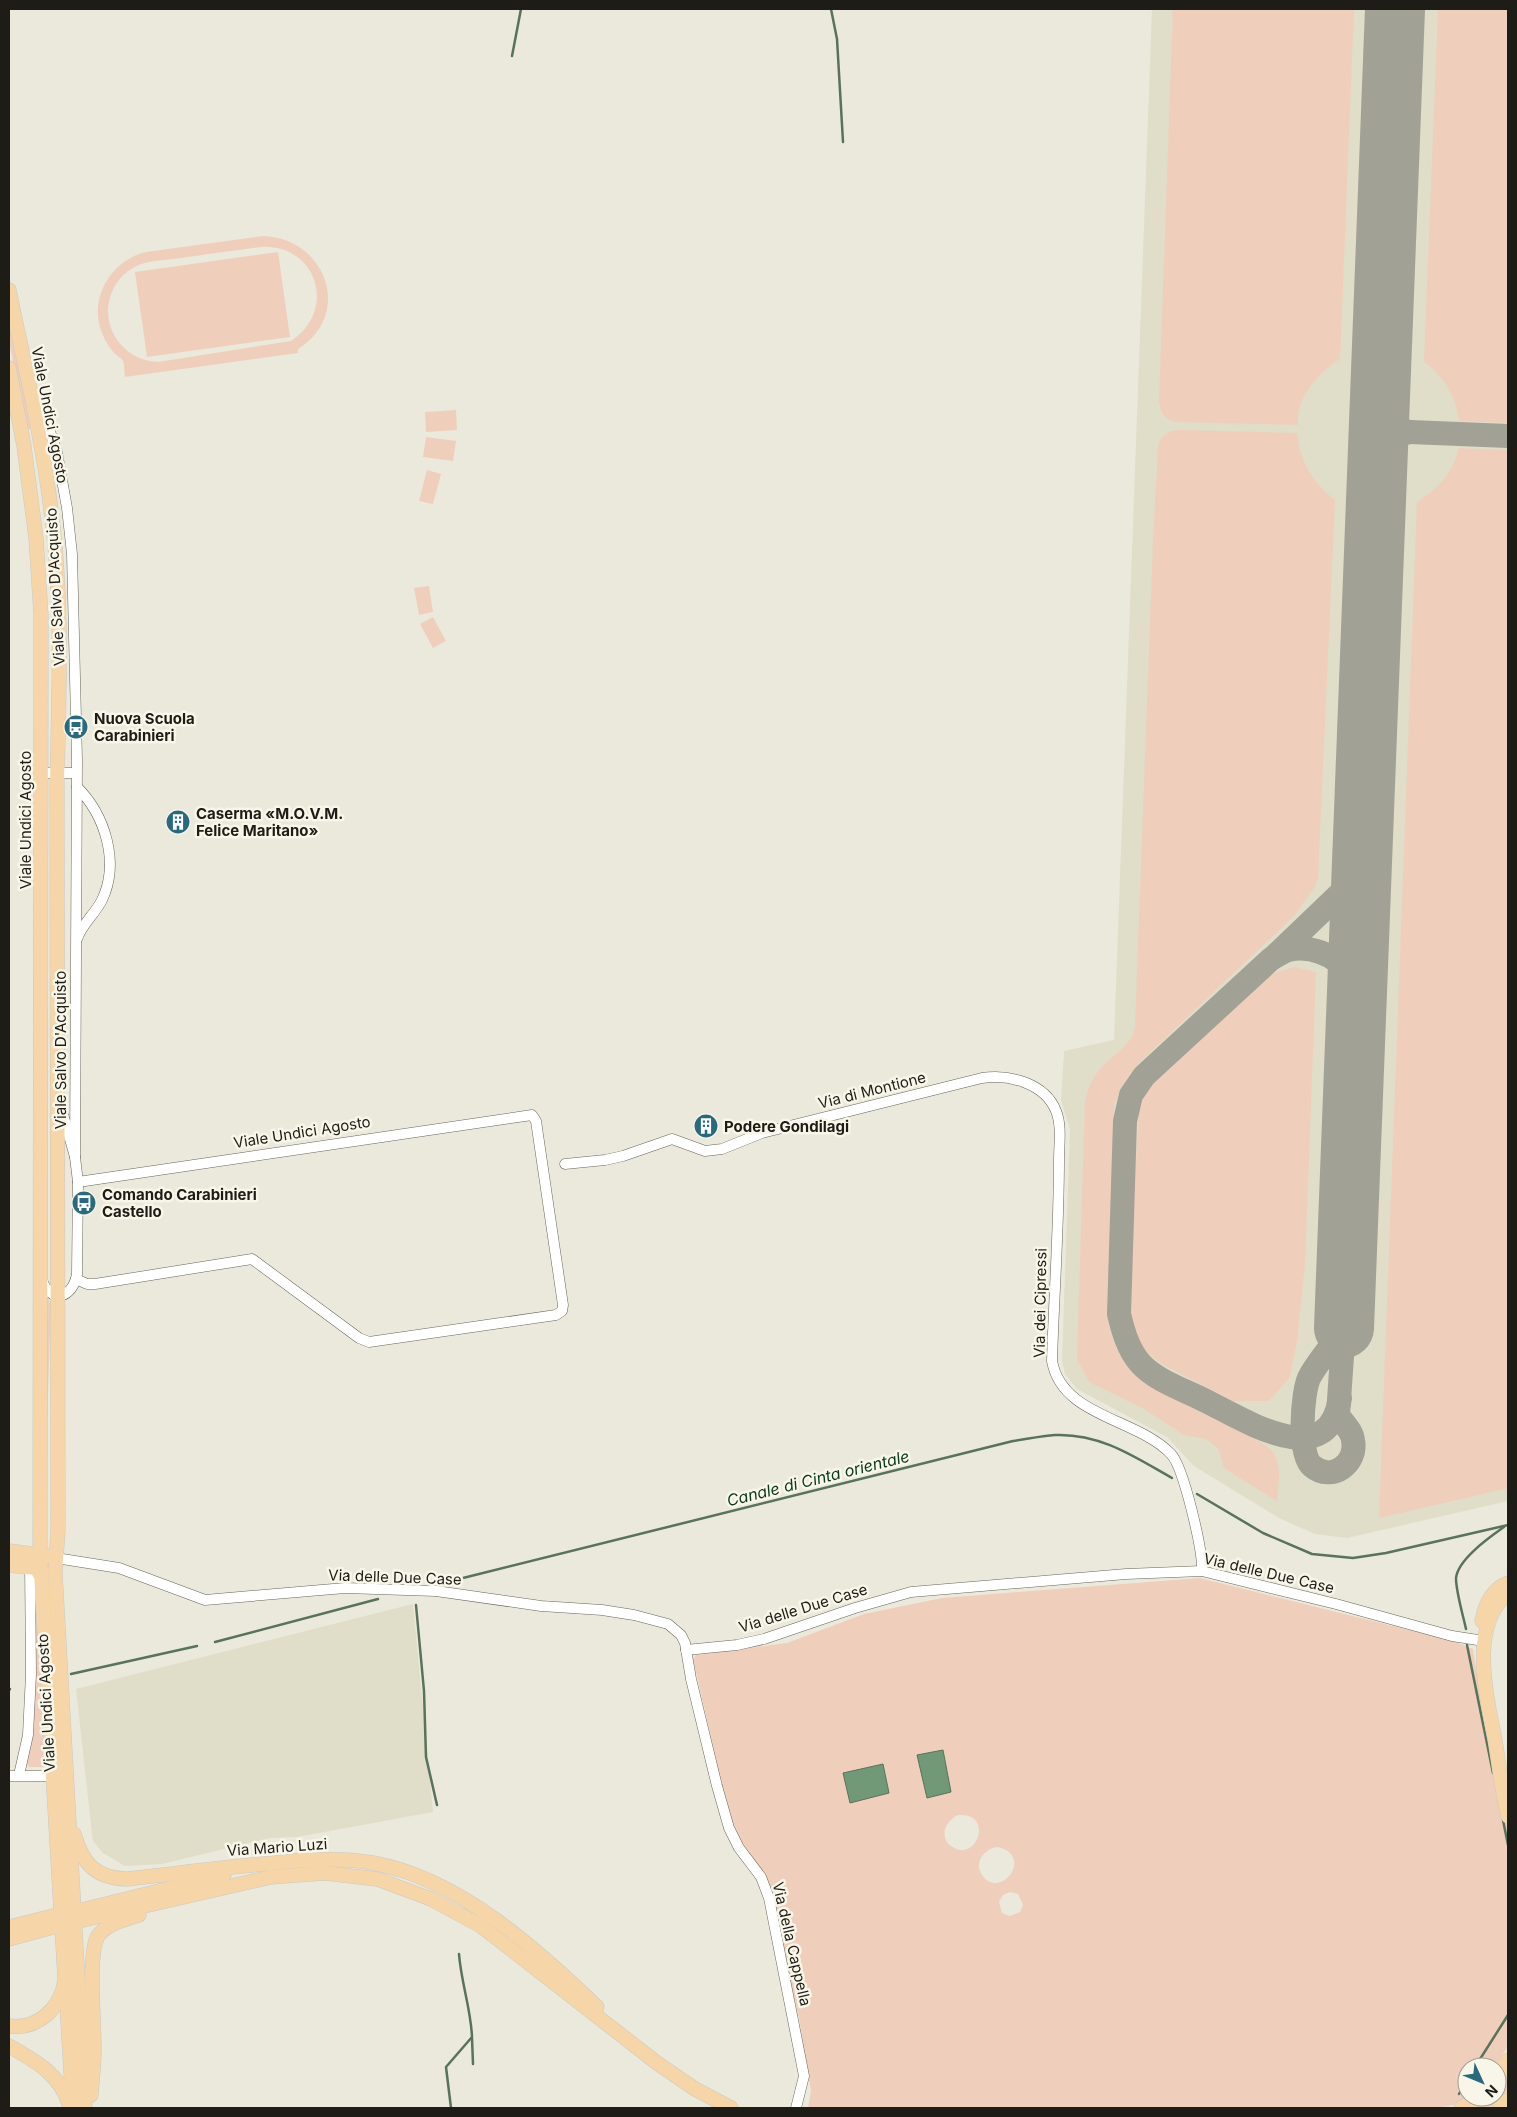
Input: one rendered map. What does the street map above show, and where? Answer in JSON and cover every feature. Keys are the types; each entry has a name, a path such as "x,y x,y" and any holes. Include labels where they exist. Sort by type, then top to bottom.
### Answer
{"main road":[{"name":"Viale Undici Agosto","path":"9,290 42,448 52,511 56,559 60,695 57,773 58,1531 55,1572 85,2108"},
{"name":"Viale Undici Agosto","path":"9,368 24,446 36,538 41,615 40,1274 35,1563 54,1776 72,2108"},
{"path":"9,1551 35,1563"},
{"path":"9,1565 35,1563 56,1558"},
{"path":"1508,1583 1496,1590 1490,1598 1484,1610 1481,1624 1484,1641 1485,1680 1508,1816"},
{"path":"1484,1641 1494,1610 1508,1593"},
{"name":"Via Mario Luzi","path":"68,1802 75,1836 84,1858 94,1870 111,1878 127,1880 314,1859 374,1864 405,1872 451,1891 515,1935 584,1994 628,2040"},
{"name":"Via Mario Luzi","path":"264,1864 83,1915 257,1880 297,1875 348,1874 377,1879 431,1899 464,1915 503,1942 596,2017 676,2077 731,2108"},
{"path":"90,2108 94,2051 93,1956 98,1936 107,1928 124,1920 257,1880"},
{"path":"9,1927 53,1921 9,1939"},
{"name":"Viale Undici Agosto","path":"9,2026 28,2026 38,2022 52,2009 64,1989 65,1980"},
{"path":"9,2046 40,2064 50,2073 66,2093 72,2108"},
{"path":"1499,2108 1508,2100"}],"street":[{"name":"Viale Salvo D'Acquisto","path":"28,375 34,382 42,412 57,452 67,508 72,554 75,626 76,773 75,1157"},
{"path":"42,773 76,773"},
{"name":"Viale Salvo D'Acquisto","path":"76,787 87,799 101,822 107,843 109,864 102,899 82,929 76,943"},
{"name":"Via di Montione","path":"565,1164 605,1160 623,1156 672,1138 699,1149 714,1150 732,1146 762,1133 982,1078 1001,1077 1016,1080"},
{"name":"Via dei Cipressi","path":"1016,1080 1040,1091 1053,1106 1058,1116 1059,1174 1052,1361 1055,1374 1062,1387 1074,1399 1148,1438 1174,1457 1183,1479 1201,1555 1202,1571"},
{"name":"Viale Undici Agosto","path":"58,1086 61,1110 75,1157 78,1182 76,1279 87,1284 252,1259 359,1338 369,1342 556,1315 562,1311 563,1305 536,1121 535,1117 530,1115 78,1182"},
{"path":"40,1274 46,1289 53,1295 58,1296 71,1290 76,1279"},
{"name":"Via delle Due Case","path":"56,1558 128,1571 205,1600 346,1588 465,1594 541,1606 602,1610 634,1615 668,1624 681,1635 686,1650 737,1645 764,1639 855,1608 911,1592 1126,1574 1202,1571 1354,1608 1452,1636 1484,1641"},
{"path":"35,1563 28,1736 14,1775 54,1776"},
{"name":"Via della Cappella","path":"686,1650 716,1786 729,1828 739,1848 760,1877 769,1898 804,2076 796,2108"}],"shaded area":[{"path":"1152,9 1508,9 1508,1501 1347,1538 1315,1534 1279,1518 1194,1466 1167,1437 1077,1389 1065,1374 1062,1361 1070,1129 1061,1100 1064,1051 1114,1040"},
{"path":"1173,9 1354,9 1340,359 1324,371 1310,387 1301,405 1298,425 1175,422 1168,419 1161,410 1159,402"},
{"path":"1438,9 1508,9 1508,423 1459,421 1452,395 1444,381 1424,362"},
{"path":"264,236 286,240 304,250 317,264 325,281 328,299 325,317 315,335 298,349 298,353 125,377 122,360 110,348 102,333 98,320 98,307 106,283 113,272 133,256 146,252","holes":["260,247 280,249 296,256 307,267 314,281 317,297 314,313 306,328 291,341 158,362 138,358 127,351 114,335 108,315 111,294 122,277 139,265 154,261"]},
{"path":"278,252 290,337 147,357 135,272"},
{"path":"9,313 33,428 27,430 9,342"},
{"path":"456,410 457,430 426,432 425,412"},
{"path":"1180,430 1297,433 1301,453 1309,471 1320,486 1335,500 1318,876 1316,885 1294,916 1142,1060 1129,1076 1119,1093 1114,1105 1108,1319 1116,1347 1130,1369 1137,1375 1264,1444 1271,1450 1278,1463 1279,1470 1277,1501 1224,1468 1218,1448 1206,1439 1184,1435 1144,1409 1089,1382 1077,1359 1085,1101 1087,1092 1097,1073 1126,1045 1135,1027 1158,446 1166,434"},
{"path":"426,437 456,441 453,461 423,457"},
{"path":"1459,448 1508,450 1508,1488 1379,1518 1417,502 1432,492 1444,479 1453,465"},
{"path":"427,470 441,474 433,504 419,501"},
{"path":"429,586 433,612 419,615 414,588"},
{"path":"433,617 446,641 433,648 420,624"},
{"path":"1294,967 1316,972 1305,1263 1297,1341 1290,1377 1269,1401 1233,1401 1162,1364 1146,1352 1138,1341 1130,1318 1128,1302 1139,1111 1146,1091 1152,1084 1272,974"},
{"path":"46,1295 51,1304 47,1422 47,1507 45,1507"},
{"path":"34,1570 44,1767 29,1767 26,1763 32,1695 36,1688 33,1613"},
{"path":"1200,1578 1453,1641 1473,1649 1482,1706 1508,1828 1508,2046 1501,2057 1457,2057 1457,2104 1434,2108 808,2108 811,2091 799,2018 767,1880 762,1870 746,1853 731,1824 693,1659 696,1655 787,1643 864,1614 942,1598","holes":["958,1815 969,1816 976,1821 979,1828 978,1836 974,1844 968,1849 960,1850 947,1842 945,1829 950,1821","998,1847 1009,1852 1014,1859 1014,1867 1011,1874 1005,1880 997,1883 989,1882 982,1875 979,1865 980,1861 985,1853","1010,1892 1018,1894 1023,1905 1020,1912 1010,1916 1002,1913 999,1902 1003,1895"]},
{"path":"413,1604 433,1812 297,1837 269,1838 162,1864 125,1866 103,1853 93,1841 76,1689"},
{"path":"943,1750 951,1792 927,1798 917,1755"},
{"path":"883,1764 889,1793 850,1803 843,1773"},
{"path":"1508,2067 1507,2095 1507,2069"},
{"path":"1471,2107 1490,2107 1489,2108 1469,2108"}],"waterway":[{"path":"512,56 521,9"},
{"path":"831,9 837,39 843,142"},
{"name":"Canale di Cinta orientale","path":"463,1578 1013,1441 1039,1437 1071,1435 1102,1442 1131,1455 1172,1478"},
{"name":"Canale di Cinta orientale","path":"1197,1494 1263,1533 1312,1554 1353,1558 1386,1553 1508,1525"},
{"path":"1466,1629 1457,1590 1456,1578 1458,1571 1468,1556 1504,1527"},
{"name":"Canale di Cinta orientale","path":"215,1642 378,1599"},
{"path":"416,1605 424,1691 426,1757 437,1805"},
{"path":"1467,1645 1493,1773"},
{"name":"Canale di Cinta orientale","path":"71,1674 197,1646"},
{"path":"1503,1820 1508,1845"},
{"path":"451,2108 446,2067 472,2037 459,1954"},
{"path":"1481,2057 1508,2015"},
{"path":"472,2038 473,2064"}],"taxiway":[{"path":"1378,462 1383,450 1392,438 1410,432 1399,429 1391,423 1380,405"},
{"path":"1410,432 1508,436"},
{"path":"1276,955 1344,890 1357,865 1363,823"},
{"path":"1340,1398 1332,1421 1320,1433 1303,1438 1284,1435 1242,1420 1171,1385 1154,1375 1136,1358 1129,1346 1119,1314 1125,1121 1131,1095 1144,1076 1271,959 1281,953 1288,950 1305,949 1321,952 1329,956 1342,966 1357,995"},
{"path":"1344,1328 1338,1414 1351,1433 1353,1440 1352,1456 1342,1468 1328,1472 1320,1471 1312,1466 1305,1449 1303,1410 1309,1378 1332,1345 1340,1328 1345,1287"}],"runway":[{"path":"1344,1328 1395,9"}],"place":[{"name":"Nuova Scuola Carabinieri","path":"76,727"},
{"name":"Caserma «M.O.V.M. Felice Maritano»","path":"178,822"},
{"name":"Podere Gondilagi","path":"706,1126"},
{"name":"Comando Carabinieri Castello","path":"84,1203"}]}
